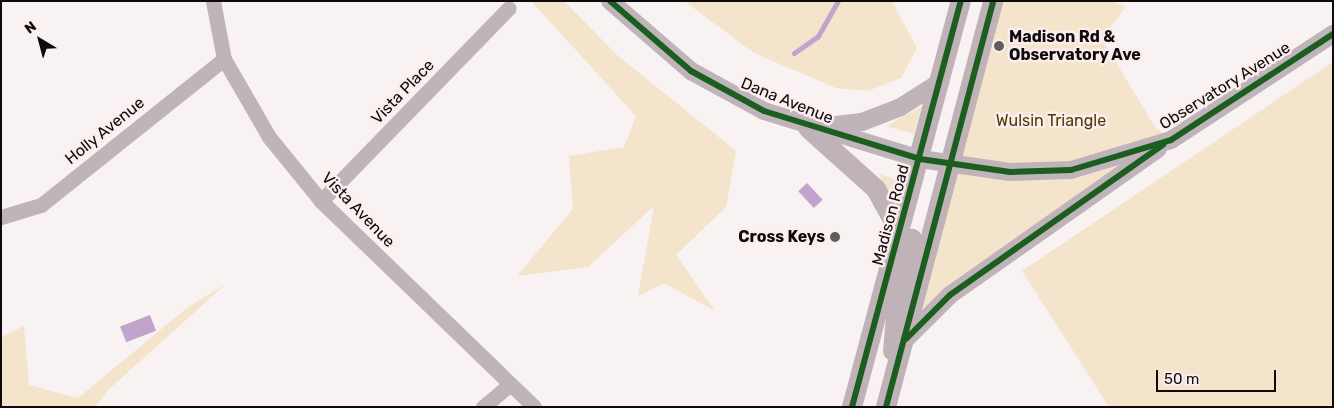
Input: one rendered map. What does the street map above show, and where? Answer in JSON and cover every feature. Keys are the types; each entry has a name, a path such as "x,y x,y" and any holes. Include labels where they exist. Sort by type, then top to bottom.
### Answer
{"main road":[{"name":"Madison Road","path":"852,407 961,1"},
{"path":"888,402 952,163 992,1"},
{"path":"808,128 876,189 900,233"},
{"path":"888,402 898,295 928,175 920,159"}],"street":[{"name":"Vista Avenue","path":"212,1 224,58 269,137 321,201 534,407"},
{"name":"Dana Avenue","path":"610,1 691,71 764,111 808,128 920,159 952,163"},
{"name":"Vista Place","path":"321,201 509,8"},
{"name":"Observatory Avenue","path":"952,163 1051,173 1101,163 1170,140 1333,34"},
{"name":"Holly Avenue","path":"1,217 40,205 224,58"},
{"path":"808,128 862,122 900,108 940,82"},
{"path":"904,341 950,295 1069,215 1170,140"},
{"path":"483,407 510,384"}],"green space":[{"path":"531,1 564,1 617,55 736,151 726,207 676,255 715,311 664,283 638,296 654,206 588,267 517,276 573,209 569,156 624,147 636,116"},
{"path":"684,1 892,1 917,48 901,78 868,91 836,88 754,53"},
{"name":"Wulsin Triangle","path":"993,1 1109,1 1126,6 1102,39 1155,127 1171,140 1014,252 904,341"},
{"path":"1333,62 1333,407 1109,407 1022,271"},
{"path":"922,106 914,134 886,126"},
{"path":"879,174 901,181 894,203"},
{"path":"226,284 108,390 95,407 1,407 1,337 24,326 29,385 78,398 188,307"}],"shaded area":[{"path":"807,183 823,200 814,208 798,191"},
{"path":"150,315 156,331 126,342 120,326"}],"waterway":[{"path":"794,53 818,36 838,1"}],"cycle path":[{"path":"610,1 691,71 764,111 920,159 1010,172 1071,170 1171,140 1333,34"},
{"path":"852,407 961,1"},
{"path":"886,407 993,1"},
{"path":"906,339 950,295 1163,145"}],"place":[{"name":"Madison Rd & Observatory Ave","path":"999,46"},
{"name":"Cross Keys","path":"835,237"}]}
